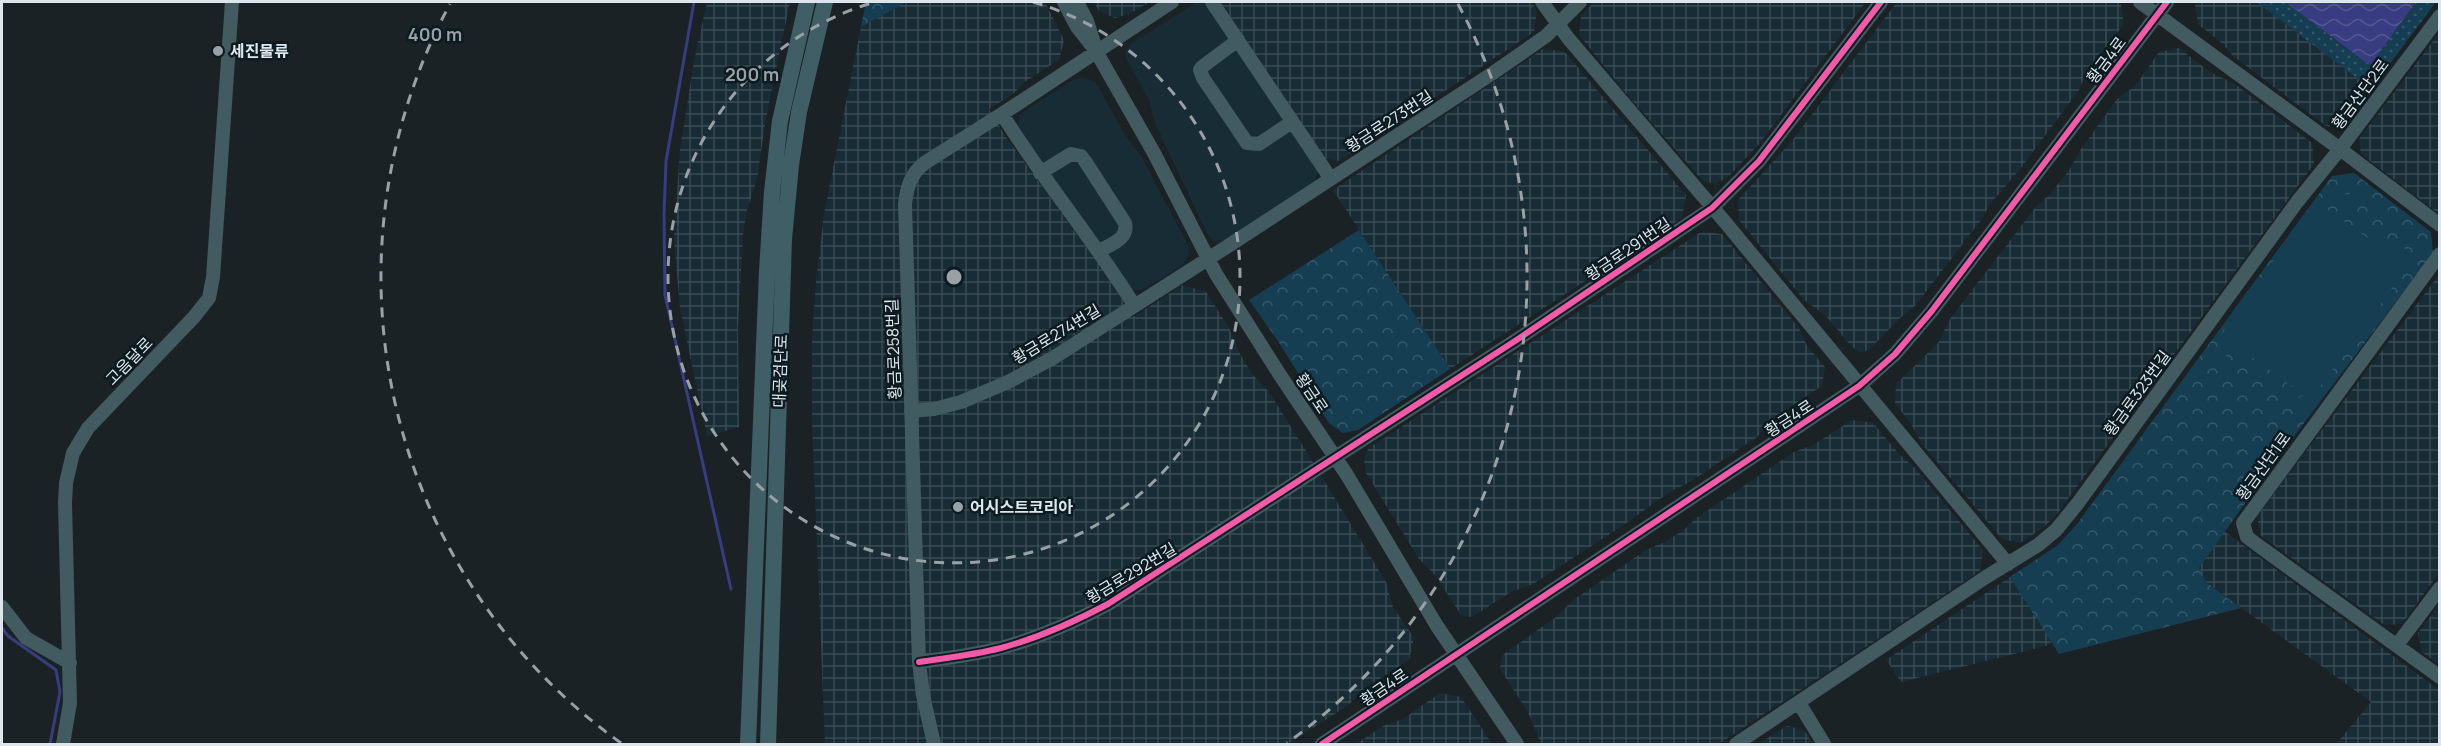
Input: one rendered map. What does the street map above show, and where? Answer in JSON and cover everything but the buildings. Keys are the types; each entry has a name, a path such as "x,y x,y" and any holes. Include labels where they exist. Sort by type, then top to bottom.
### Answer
{"main road":[{"name":"대곶검단로","path":"747,744 766,271 772,192 780,121 807,2"},
{"name":"대곶검단로","path":"768,744 784,239 799,112 825,2"}],"street":[{"name":"고음달로","path":"63,744 70,703 64,503 69,465 73,453 88,428 204,305 212,290 232,2"},
{"name":"황금로","path":"1064,2 1077,27 1096,51 1154,153 1208,259 1280,375 1336,458 1456,654 1517,744"},
{"name":"황금로","path":"1077,2 1087,21 1096,51"},
{"name":"황금로258번길","path":"934,744 923,695 919,662 905,204 907,189 917,169 1172,2"},
{"path":"1212,2 1331,179"},
{"path":"1542,2 1558,25 2008,564"},
{"name":"황금로273번길","path":"1208,259 1493,73 1546,36 1580,2"},
{"name":"황금로291번길","path":"1336,458 1712,208 1759,161 1881,2"},
{"path":"2140,2 2340,149"},
{"name":"황금4로","path":"1322,744 1859,386 1895,354 1931,312 2167,2"},
{"name":"황금산단2로","path":"2439,16 2340,149 2439,225"},
{"path":"1238,40 1202,67 1200,70 1203,78 1244,140 1251,145 1259,144 1292,122"},
{"path":"1002,114 1040,173 1099,251 1134,305"},
{"name":"황금로323번길","path":"1736,744 2047,538 2068,516 2297,202 2340,149"},
{"path":"1040,173 1071,154 1081,156 1085,161 1125,223 1127,230 1125,235 1099,251"},
{"name":"황금산단1로","path":"2439,254 2243,523 2247,537 2439,677"},
{"name":"황금로274번길","path":"911,411 946,406 1008,382 1053,357 1208,259"},
{"name":"황금로292번길","path":"919,662 1001,648 1055,630 1084,616 1137,587 1336,458"},
{"path":"2397,645 2439,588"},
{"path":"2,607 26,638 70,663"},
{"path":"1799,703 1824,744"}],"shaded area":[{"path":"707,2 790,2 766,118 757,179 746,213 743,235 738,327 739,427 707,436 680,308 674,239 680,150 694,61"},
{"path":"907,2 1045,2 1064,40 1059,60 989,109 1006,137 1105,273 1133,317 1183,285 1206,292 1229,328 1252,374 1269,392 1386,582 1393,607 1414,638 1409,660 1365,688 1347,706 1288,744 825,744 812,419 812,339 816,282 824,214 861,27"},
{"path":"1094,2 1150,2 1129,14 1115,18 1099,11"},
{"path":"1197,2 1207,4 1318,172 1314,183 1228,239 1217,242 1207,233 1155,123 1149,100 1125,53 1132,43"},
{"path":"1217,2 1531,2 1537,10 1534,32 1339,161 1322,158"},
{"path":"1594,2 1866,2 1759,144 1729,176 1716,184 1703,181 1629,97 1579,35 1581,15"},
{"path":"1897,2 2117,2 2121,5 2124,24 2087,71 2079,90 2021,168 1990,204 1981,220 1915,306 1870,349 1861,353 1852,347 1825,315 1804,300 1739,220 1738,200 1791,142"},
{"path":"2198,2 2257,2 2371,89 2345,124 2326,126 2233,56 2223,44 2198,24 2195,5"},
{"path":"2439,33 2439,214 2361,154 2359,139"},
{"path":"2179,48 2210,72 2235,84 2312,143 2314,164 2054,518 2020,543 2002,539 1922,444 1910,422 1895,404 1896,384 1938,343 1950,319 2035,208 2050,194 2070,169 2079,152 2117,99 2135,86 2159,52"},
{"path":"1543,49 1564,51 1686,195 1682,218 1450,369 1333,190"},
{"path":"1083,78 1095,82 1099,88 1125,135 1141,156 1188,245 1189,253 1183,265 1142,290 1133,290 1129,287 1036,158 1017,127 1020,115 1029,108 1075,79"},
{"path":"1701,232 1722,234 1799,328 1807,346 1825,367 1822,386 1771,420 1757,437 1690,482 1671,491 1533,584 1511,592 1471,617 1461,615 1435,575 1419,559 1366,473 1364,460 1369,448"},
{"path":"2439,275 2439,573 2402,624 2384,625 2261,536 2257,516"},
{"path":"1852,420 1873,423 1899,454 1914,467 1983,550 1980,571 1719,744 1541,744 1528,712 1500,669 1501,658 1504,654 1556,617 1572,601 1646,550 1665,542 1685,529 1695,519 1794,452 1813,445"},
{"path":"2224,531 2439,690 2439,744 2336,744 2371,702 2206,582 2199,568"},
{"path":"2010,577 2052,642 2046,646 1901,682 1886,660"},
{"path":"2439,605 2439,665 2422,652 2418,633"},
{"path":"1440,693 1461,697 1492,744 1356,744 1383,726 1403,719"},
{"path":"1787,726 1804,730 1813,744 1758,744"}],"green space":[{"path":"866,2 907,2 861,27"},
{"path":"2257,2 2285,2 2350,51 2372,63 2416,2 2436,2 2371,89"},
{"path":"2354,173 2431,232 2433,253 2276,460 2199,568 2206,582 2241,608 2059,654 2010,577 2058,545 2077,524 2332,176"},
{"path":"2345,194 2366,197 2379,203 2398,222 2405,248 2400,277 2305,407 2301,405 2304,400 2287,406 2270,407 2255,402 2230,380 2223,364 2221,348 2224,330 2309,211 2323,200","holes":["2353,199 2374,206 2390,220 2399,239 2400,261 2322,206 2337,200","2227,339 2304,395 2289,401 2274,402 2248,393 2230,370 2226,356"]},
{"path":"1359,230 1450,369 1358,430 1343,433 1329,423 1278,341 1249,300"}],"water":[{"path":"2285,2 2416,2 2372,63 2368,64"}],"waterway":[{"path":"694,2 666,161 665,295 731,589"},
{"path":"2,628 8,636 56,670 60,692 50,744"}],"cycle path":[{"path":"919,662 981,653 1015,644 1056,629 1108,604 1515,341 1712,208 1759,161 1881,2"},
{"path":"1322,744 1859,386 1895,354 1931,312 2167,2"}],"place":[{"name":"세진물류","path":"218,51"},
{"name":"어시스트코리아","path":"958,507"}]}
